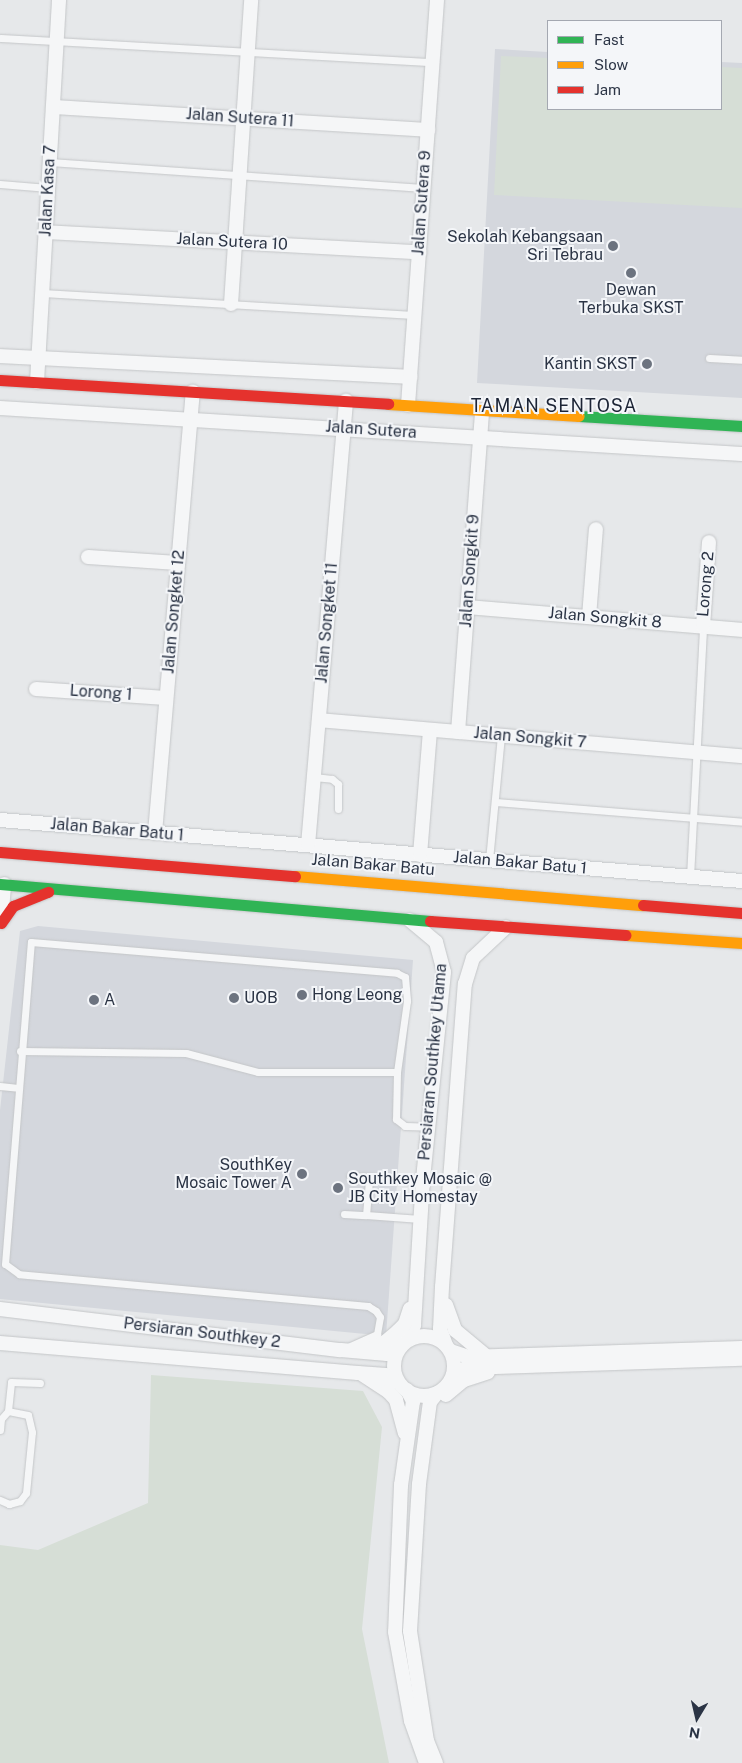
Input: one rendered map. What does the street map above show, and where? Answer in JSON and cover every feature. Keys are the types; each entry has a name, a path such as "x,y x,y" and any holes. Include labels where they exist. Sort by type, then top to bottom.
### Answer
{"main road":[{"name":"Jalan Sutera","path":"0,380 742,426"},
{"name":"Jalan Bakar Batu","path":"0,852 742,913"},
{"path":"0,860 37,855"},
{"path":"1,882 506,927 742,943"},
{"path":"1,923 13,906 23,900 63,889"}],"street":[{"name":"Jalan Kasa 7","path":"37,382 59,0"},
{"path":"231,304 251,0"},
{"name":"Jalan Sutera 9","path":"408,405 437,0"},
{"name":"Jalan Sutera 11","path":"53,107 428,130"},
{"name":"Jalan Sutera 10","path":"46,232 419,252"},
{"path":"0,356 410,377"},
{"name":"Jalan Songket 12","path":"155,833 193,392"},
{"name":"Jalan Songket 11","path":"308,845 346,401"},
{"name":"Jalan Sutera","path":"0,408 742,454"},
{"name":"Jalan Songkit 9","path":"458,732 482,410"},
{"path":"589,617 596,529"},
{"name":"Lorong 2","path":"702,626 709,542"},
{"path":"88,557 178,563"},
{"name":"Jalan Songkit 8","path":"468,607 742,630"},
{"name":"Lorong 1","path":"36,689 166,698"},
{"name":"Jalan Songkit 7","path":"319,720 742,756"},
{"path":"420,854 430,730"},
{"name":"Jalan Bakar Batu 1","path":"0,820 742,881"},
{"path":"0,928 1,882"},
{"name":"Persiaran Southkey Utama","path":"405,1342 415,1296 423,1182 430,1127 443,964 436,942 407,918"},
{"name":"Persiaran Southkey Utama","path":"449,1348 440,1329 465,984 473,958 482,947 506,927"},
{"path":"442,1287 455,1330 486,1356"},
{"path":"363,1352 385,1342 406,1324 415,1296"},
{"name":"Persiaran Southkey 2","path":"0,1309 387,1354 405,1342"},
{"path":"426,1763 411,1721 396,1632 401,1484 413,1401 402,1386 394,1363 405,1342 429,1336 468,1357 742,1348"},
{"name":"Persiaran Southkey 2","path":"0,1342 386,1375 402,1386"},
{"path":"449,1348 454,1363 453,1376"},
{"path":"436,1763 427,1741 410,1631 419,1484 430,1402 453,1376 466,1368 742,1359"},
{"path":"427,1422 443,1398 464,1380 498,1368"},
{"path":"358,1372 388,1390 396,1400 407,1441"},
{"path":"402,1386 416,1395 437,1393"}],"lane":[{"path":"0,38 248,50 433,62"},
{"path":"50,162 423,188"},
{"path":"0,184 48,188"},
{"path":"42,293 414,315"},
{"path":"709,358 742,360"},
{"path":"690,877 702,626"},
{"path":"489,860 501,736"},
{"path":"314,776 332,779 338,784 338,809"},
{"path":"496,802 742,822"},
{"path":"341,1350 376,1334 380,1317 376,1310 368,1306 12,1271 6,1264 20,1051 31,942 397,973 405,977 407,990 397,1072 396,1119 405,1126 430,1127"},
{"path":"20,1051 186,1054 258,1072 397,1072"},
{"path":"0,1086 18,1088"},
{"path":"350,1176 423,1182"},
{"path":"366,1215 369,1178"},
{"path":"344,1214 420,1219"},
{"path":"0,1436 1,1419 8,1411 11,1382 40,1383"},
{"path":"0,1500 9,1504 20,1501 26,1493 32,1432 28,1415 8,1411"}],"shaded area":[{"name":"Sekolah Kebangsaan Sri Tebrau","path":"495,49 547,52 547,110 722,110 722,62 742,63 742,398 477,383"},
{"path":"501,56 547,58 547,110 722,110 722,67 742,68 742,208 494,195"},
{"path":"38,926 413,960 386,1336 0,1299 0,1110 20,931"},
{"path":"151,1375 363,1391 382,1427 362,1629 389,1763 0,1763 0,1545 38,1550 148,1503"}],"traffic: fast":[{"path":"579,416 742,426"},
{"path":"0,884 430,921"}],"traffic: slow":[{"path":"388,404 579,416"},
{"path":"295,876 643,905"},
{"path":"626,935 742,943"}],"traffic: jam":[{"path":"0,380 388,404"},
{"path":"0,852 295,876"},
{"path":"1,923 13,906 48,892"},
{"path":"643,905 742,913"},
{"path":"430,921 626,935"}],"place":[{"name":"Sekolah Kebangsaan Sri Tebrau","path":"613,246"},
{"name":"Dewan Terbuka SKST","path":"631,273"},
{"name":"Kantin SKST","path":"647,364"},
{"name":"Hong Leong","path":"302,995"},
{"name":"UOB","path":"234,998"},
{"name":"A","path":"94,1000"},
{"name":"SouthKey Mosaic Tower A","path":"302,1174"},
{"name":"Southkey Mosaic @ JB City Homestay","path":"338,1188"}],"district":[{"name":"TAMAN SENTOSA","path":"554,406"}]}
